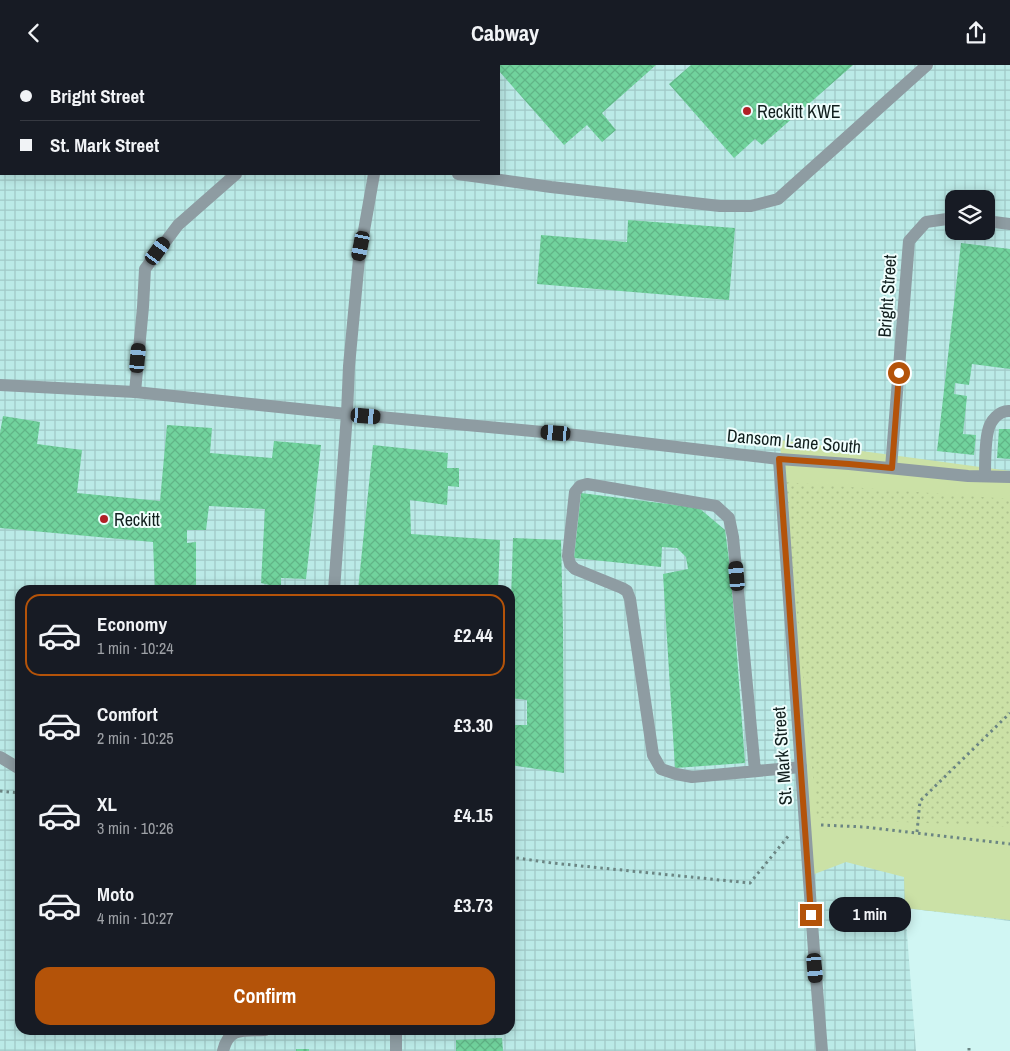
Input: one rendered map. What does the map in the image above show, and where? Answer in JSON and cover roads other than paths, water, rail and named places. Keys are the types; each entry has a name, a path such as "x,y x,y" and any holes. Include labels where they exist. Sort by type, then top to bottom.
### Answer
{"street":[{"path":"465,175 551,187 720,206 752,206 778,199 927,65"},
{"path":"135,393 145,269 178,225 235,175"},
{"path":"334,585 358,259 374,175"},
{"name":"Bright Street","path":"892,468 909,241 926,222 945,219"},
{"path":"995,222 1010,224"},
{"name":"Dansom Lane South","path":"0,385 135,393 575,435 779,459 968,476 1010,477"},
{"path":"984,476 988,430 996,416 1010,411"},
{"name":"St. Mark Street","path":"779,459 822,1051"},
{"path":"754,771 734,537 729,518 716,506 587,484 580,486 575,492 568,557 570,564 575,569 627,591 630,599 653,755 661,769 676,775 692,777 801,767"},
{"path":"0,757 15,766"},
{"path":"223,1051 227,1040 233,1035"},
{"path":"396,1035 396,1051"}],"place":[{"name":"Reckitt KWE","path":"747,111"},
{"name":"Reckitt","path":"104,519"}]}
